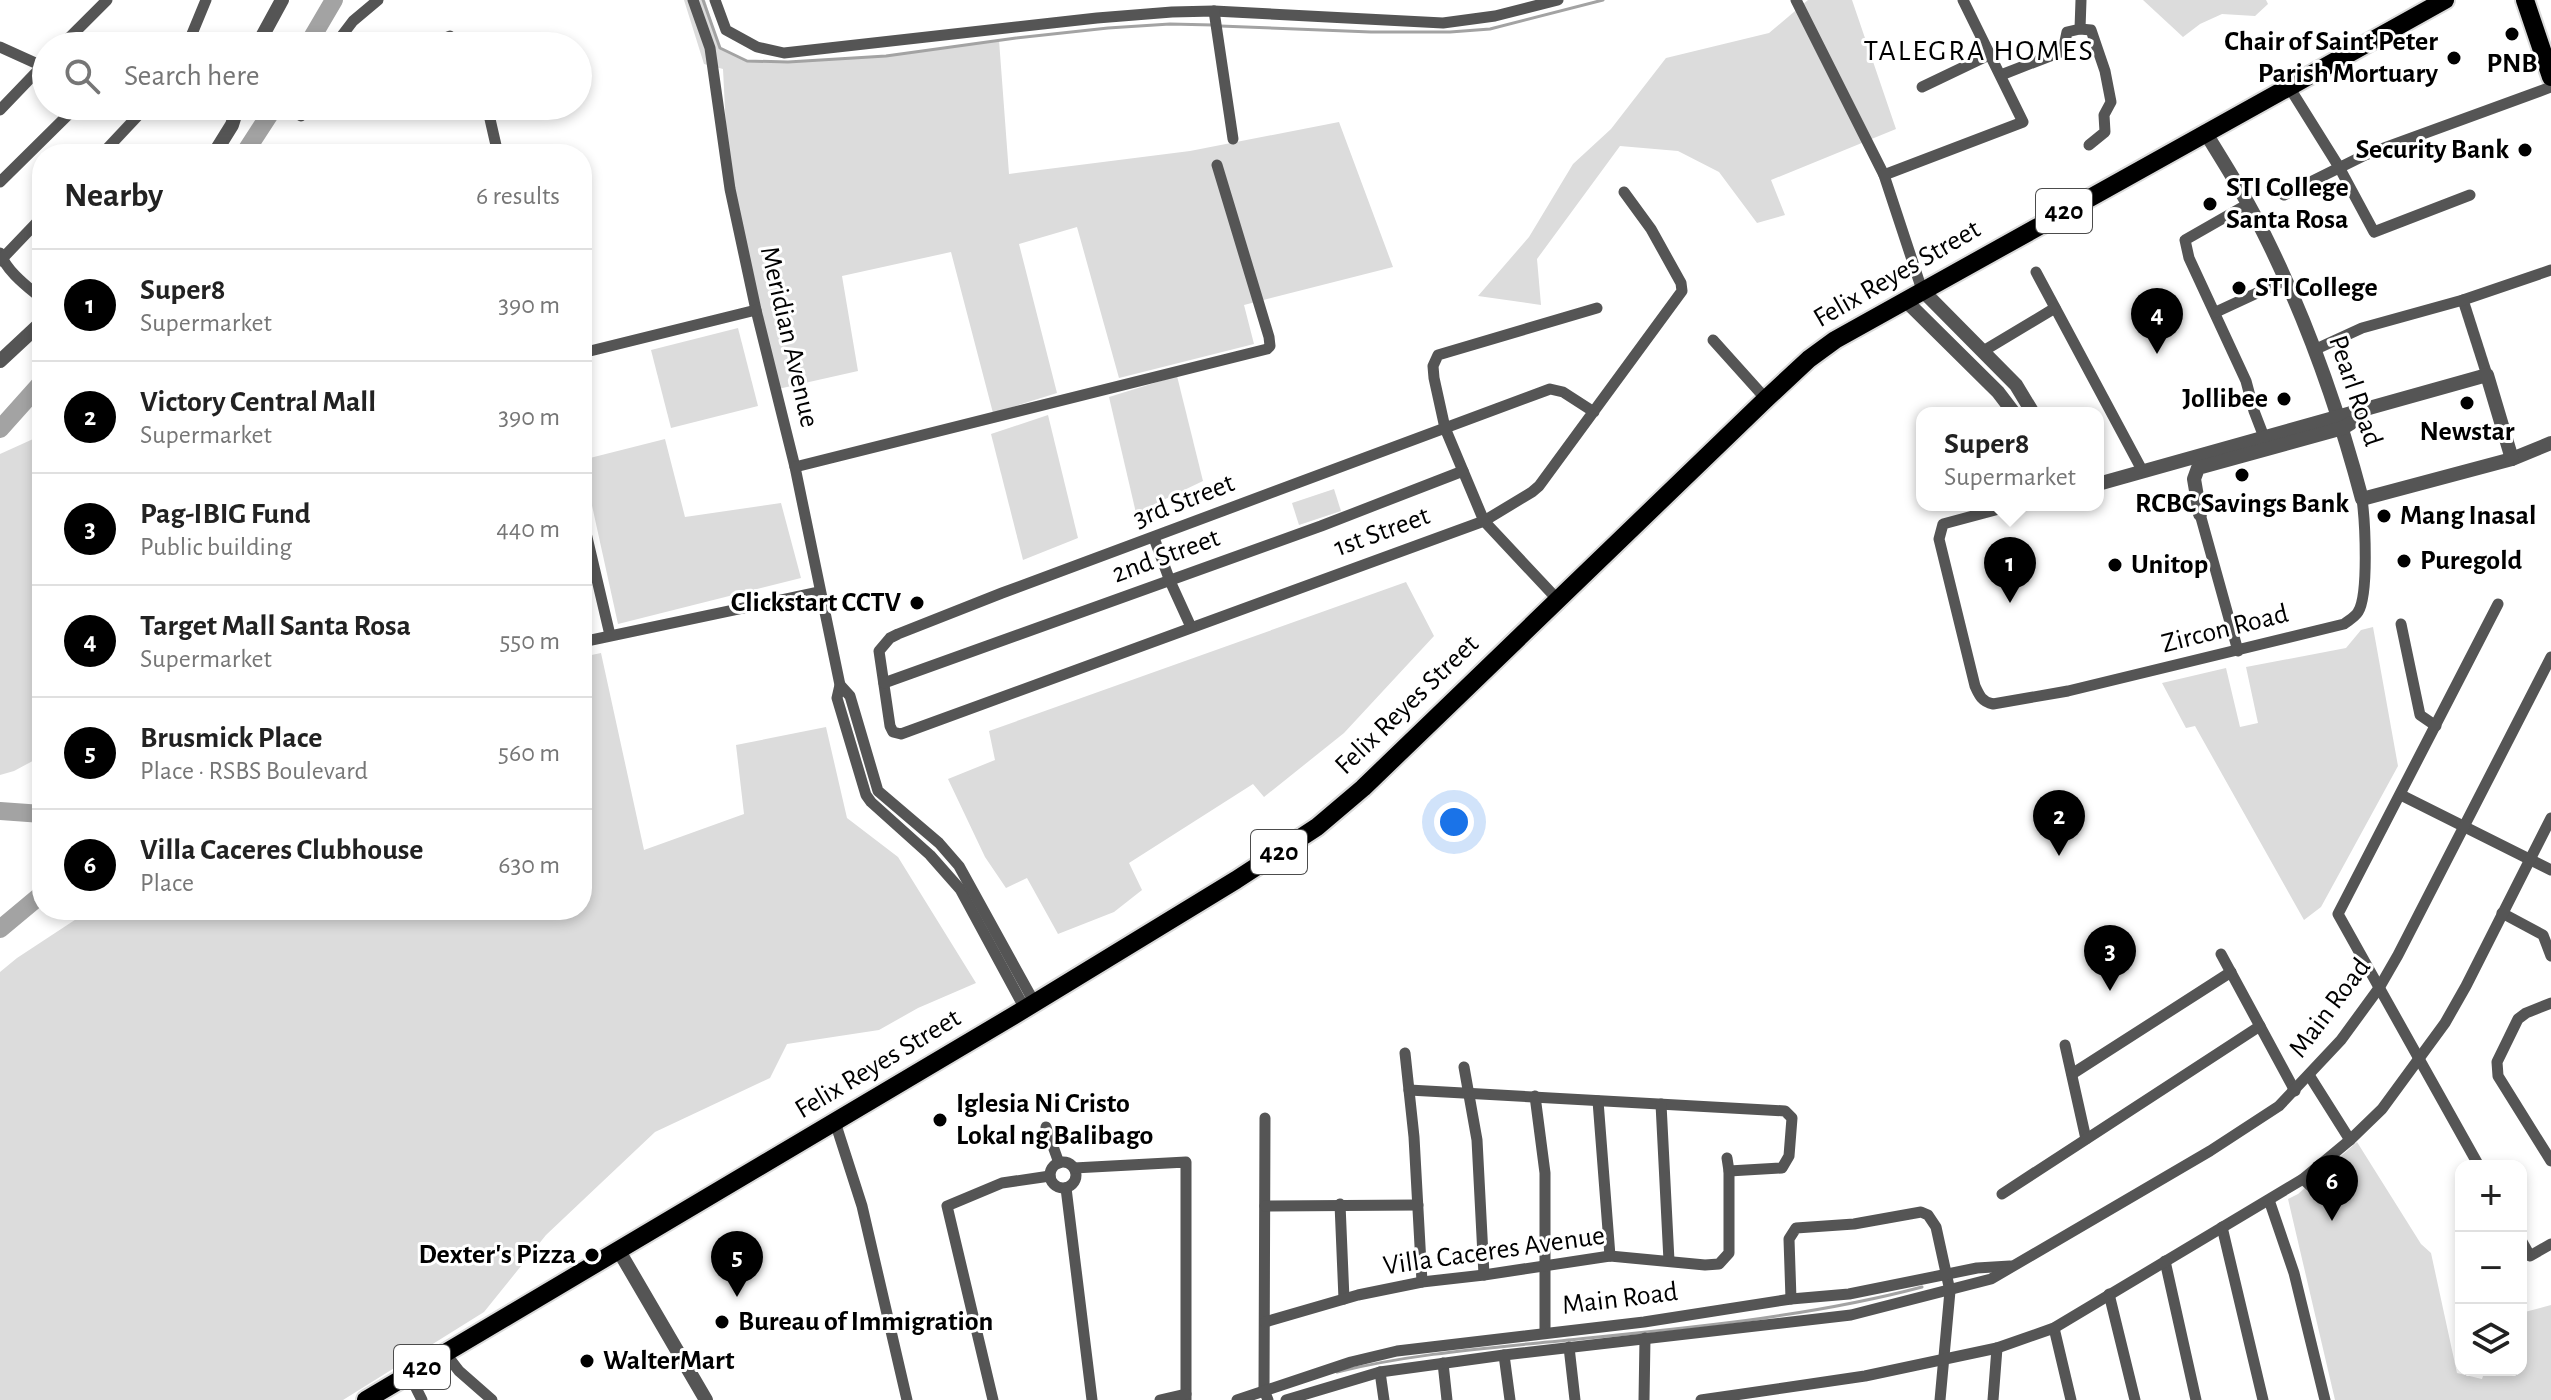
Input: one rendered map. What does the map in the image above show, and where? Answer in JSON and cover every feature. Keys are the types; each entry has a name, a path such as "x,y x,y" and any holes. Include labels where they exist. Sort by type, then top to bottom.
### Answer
{"main road":[{"name":"Felix Reyes Street","path":"366,1400 1030,1006 1317,827 1363,788 1766,399 1809,359 1835,340 2445,0"},
{"path":"2525,0 2551,77"}],"street":[{"path":"75,32 107,0"},
{"path":"193,32 206,0"},
{"path":"265,32 282,0"},
{"path":"345,32 378,0"},
{"name":"Meridian Avenue","path":"693,0 710,48 730,189 795,467 840,685 850,696 878,791 939,843 959,866 1030,1006"},
{"path":"715,0 726,30 757,47 784,53 1097,18 1443,23 1495,16 1558,0"},
{"path":"1796,0 1884,175 1922,290 1989,347 2029,407"},
{"path":"1884,175 2023,122 1963,0"},
{"path":"2080,29 2081,0"},
{"path":"1215,19 1233,139"},
{"path":"2001,75 2063,51 2067,32 2091,30 2105,71 2111,102 2104,115 2105,132 2089,145"},
{"path":"0,47 32,59"},
{"path":"1922,87 1991,54"},
{"path":"0,110 32,77"},
{"path":"2289,87 2339,167 2374,232 2470,195"},
{"path":"2284,195 2365,155 2551,87"},
{"path":"38,144 63,120"},
{"path":"111,144 134,120"},
{"path":"220,144 234,120"},
{"path":"490,120 496,144"},
{"name":"Pearl Road","path":"2205,132 2248,204 2285,280 2341,422 2362,499"},
{"path":"0,182 32,150"},
{"path":"795,467 1267,349 1270,346 1269,337 1217,165"},
{"name":"1st Street","path":"901,734 1484,521 1532,492 1682,291 1651,229 1624,192"},
{"path":"2248,204 2185,240 2189,258 2246,381 2264,437"},
{"path":"32,227 1,258 32,289"},
{"path":"2314,350 2362,328 2463,300 2551,270"},
{"path":"2036,272 2142,470"},
{"path":"2216,312 2285,280"},
{"path":"1905,300 2009,407"},
{"path":"2463,300 2512,459"},
{"path":"1558,600 1484,521 1445,428 1433,366 1438,355 1597,308"},
{"path":"1989,347 2055,308"},
{"path":"592,351 756,310"},
{"path":"0,361 32,331"},
{"path":"1713,340 1766,399"},
{"path":"2200,514 2194,479 2198,468 2375,408 2487,375"},
{"name":"3rd Street","path":"901,734 893,732 890,726 879,651 890,638 1002,593 1555,388 1594,412"},
{"path":"2104,482 2264,437 2341,422"},
{"path":"2362,499 2512,459 2551,443"},
{"path":"2163,465 2181,469 2187,476 2238,651"},
{"name":"2nd Street","path":"884,683 1321,526 1463,471"},
{"name":"Zircon Road","path":"1992,511 1943,524 1939,539 1975,686 1986,703 1998,704 2068,691 2344,624 2357,615 2363,603 2366,528 2362,499"},
{"path":"1154,538 1191,627"},
{"path":"592,558 610,635"},
{"path":"592,640 819,592"},
{"path":"2476,1160 2338,914 2498,604"},
{"path":"2401,624 2420,715 2436,726"},
{"name":"Main Road","path":"1286,1400 1308,1397 1380,1372 1851,1315 1991,1279 2015,1266 2279,1106 2341,1040 2379,988 2551,657"},
{"path":"2401,795 2551,870"},
{"path":"1701,1400 1865,1376 1944,1360 1997,1348 2054,1328 2303,1179 2382,1109 2445,1023 2551,818"},
{"path":"2502,913 2543,935 2551,956"},
{"path":"2221,954 2295,1091"},
{"path":"2072,1074 2231,972"},
{"path":"2551,1003 2518,1019 2496,1068 2551,1161"},
{"path":"2002,1194 2260,1026"},
{"path":"2065,1045 2086,1139"},
{"path":"1405,1053 1422,1282"},
{"path":"1464,1067 1477,1140 1484,1275"},
{"path":"2309,1075 2350,1140"},
{"path":"1409,1090 1785,1111 1792,1118 1789,1156 1782,1168 1729,1171"},
{"path":"1535,1096 1545,1173 1545,1333"},
{"path":"1598,1101 1610,1256"},
{"path":"1661,1104 1669,1261"},
{"path":"1265,1118 1266,1395"},
{"path":"835,1122 862,1206 907,1400"},
{"path":"1046,1127 1059,1163"},
{"name":"Villa Caceres Avenue","path":"1265,1322 1344,1299 1422,1282 1610,1256 1711,1266 1719,1264 1729,1253 1727,1158"},
{"path":"1074,1168 1186,1162 1186,1397 1160,1400"},
{"path":"1059,1163 1067,1163 1074,1168 1075,1182 1066,1188 1055,1186 1050,1176 1051,1170 1059,1163"},
{"path":"2303,1179 2317,1192 2326,1191 2331,1179 2321,1165"},
{"path":"993,1400 947,1206 1002,1183 1050,1176"},
{"path":"1066,1188 1092,1400"},
{"path":"2269,1200 2294,1273 2325,1400"},
{"path":"1340,1204 1344,1299"},
{"path":"1265,1206 1418,1205"},
{"path":"1791,1299 1789,1239 1796,1228 1854,1224 1921,1212 1928,1215 1936,1227 1950,1291 1940,1400"},
{"path":"2222,1227 2263,1400"},
{"path":"2527,1251 2530,1256 2551,1244"},
{"path":"619,1251 706,1400"},
{"path":"2165,1261 2196,1400"},
{"name":"Main Road","path":"1237,1400 1266,1395 1302,1377 1385,1353 1849,1294 1946,1273 2015,1266"},
{"path":"2109,1294 2135,1400"},
{"path":"2054,1328 2071,1400"},
{"path":"1644,1400 1645,1338"},
{"path":"1569,1347 1575,1400"},
{"path":"1993,1400 1997,1348"},
{"path":"445,1353 459,1371 492,1400"},
{"path":"1504,1355 1510,1400"},
{"path":"1443,1363 1447,1400"},
{"path":"1380,1372 1384,1400"},
{"path":"409,1374 422,1400"},
{"path":"1302,1377 1308,1397"},
{"path":"1995,1378 2004,1400"}],"shaded area":[{"path":"684,0 705,0 720,48 747,61 789,62 886,56 999,40 1009,174 1190,151 1339,122 1393,267 1244,305 1254,344 1119,378 1077,227 1019,244 1057,393 993,413 951,252 842,276 858,371 778,389 729,189 723,69 704,64"},
{"path":"1808,0 1852,0 1896,129 1771,180 1785,215 1757,223 1719,172 1678,151 1620,146 1537,259 1541,305 1478,296 1529,237 1573,164 1611,129 1666,58 1769,33"},
{"path":"2143,0 2266,0 2268,4 2255,16 2222,14 2200,24 2183,37"},
{"path":"738,328 758,406 671,428 651,350"},
{"path":"1177,376 1203,481 1136,513 1109,397"},
{"path":"1048,415 1078,538 1023,560 991,434"},
{"path":"665,439 685,517 781,503 801,578 618,624 592,506 592,457"},
{"path":"32,440 32,761 0,775 0,454"},
{"path":"1334,489 1341,511 1299,525 1292,503"},
{"path":"1406,582 1434,636 1344,733 1264,797 1253,784 1129,863 1142,890 1114,912 1058,934 1027,878 1006,888 985,857 948,779 995,760 989,731"},
{"path":"2373,627 2398,766 2321,907 2304,920 2195,726 2186,728 2162,683 2226,668 2240,727 2258,723 2246,667 2346,648 2361,630"},
{"path":"601,653 644,850 744,814 736,745 826,727 847,818 898,857 976,983 918,1008 879,1030 787,1044 770,1078 655,1132 546,1235 484,1312 343,1400 0,1400 0,972 75,920 592,920 592,655"},
{"path":"2357,1142 2421,1244 2431,1253 2455,1376 2482,1379 2483,1376 2527,1376 2527,1311 2551,1305 2551,1400 2335,1400 2288,1199 2298,1194"}],"waterway":[{"path":"315,32 334,0"},
{"path":"703,0 720,48 747,61 788,62 886,56 1108,28 1213,25"},
{"path":"1220,26 1450,32 1490,29 1603,0"},
{"path":"250,144 266,120"},
{"path":"0,429 32,393"},
{"path":"0,811 32,813"},
{"path":"0,929 32,902"},
{"path":"1337,1372 1442,1353 1783,1315 1922,1287"}],"place":[{"name":"PNB","path":"2512,34"},
{"name":"Chair of Saint Peter Parish Mortuary","path":"2454,58"},
{"name":"Security Bank","path":"2525,150"},
{"name":"STI College Santa Rosa","path":"2210,204"},
{"name":"STI College","path":"2239,288"},
{"name":"Target Mall Santa Rosa","path":"2157,354"},
{"name":"Jollibee","path":"2284,399"},
{"name":"Newstar","path":"2467,403"},
{"name":"RCBC Savings Bank","path":"2242,475"},
{"name":"Mang Inasal","path":"2384,516"},
{"name":"Puregold","path":"2404,561"},
{"name":"Unitop","path":"2115,565"},
{"name":"Clickstart CCTV","path":"917,603"},
{"name":"Super8","path":"2010,603"},
{"name":"Victory Central Mall","path":"2059,856"},
{"name":"Pag-IBIG Fund","path":"2110,991"},
{"name":"Iglesia Ni Cristo Lokal ng Balibago","path":"940,1120"},
{"name":"Villa Caceres Clubhouse","path":"2332,1221"},
{"name":"Dexter's Pizza","path":"592,1255"},
{"name":"Brusmick Place","path":"737,1297"},
{"name":"Bureau of Immigration","path":"722,1322"},
{"name":"WalterMart","path":"587,1361"}],"district":[{"name":"TALEGRA HOMES","path":"1979,51"}]}
